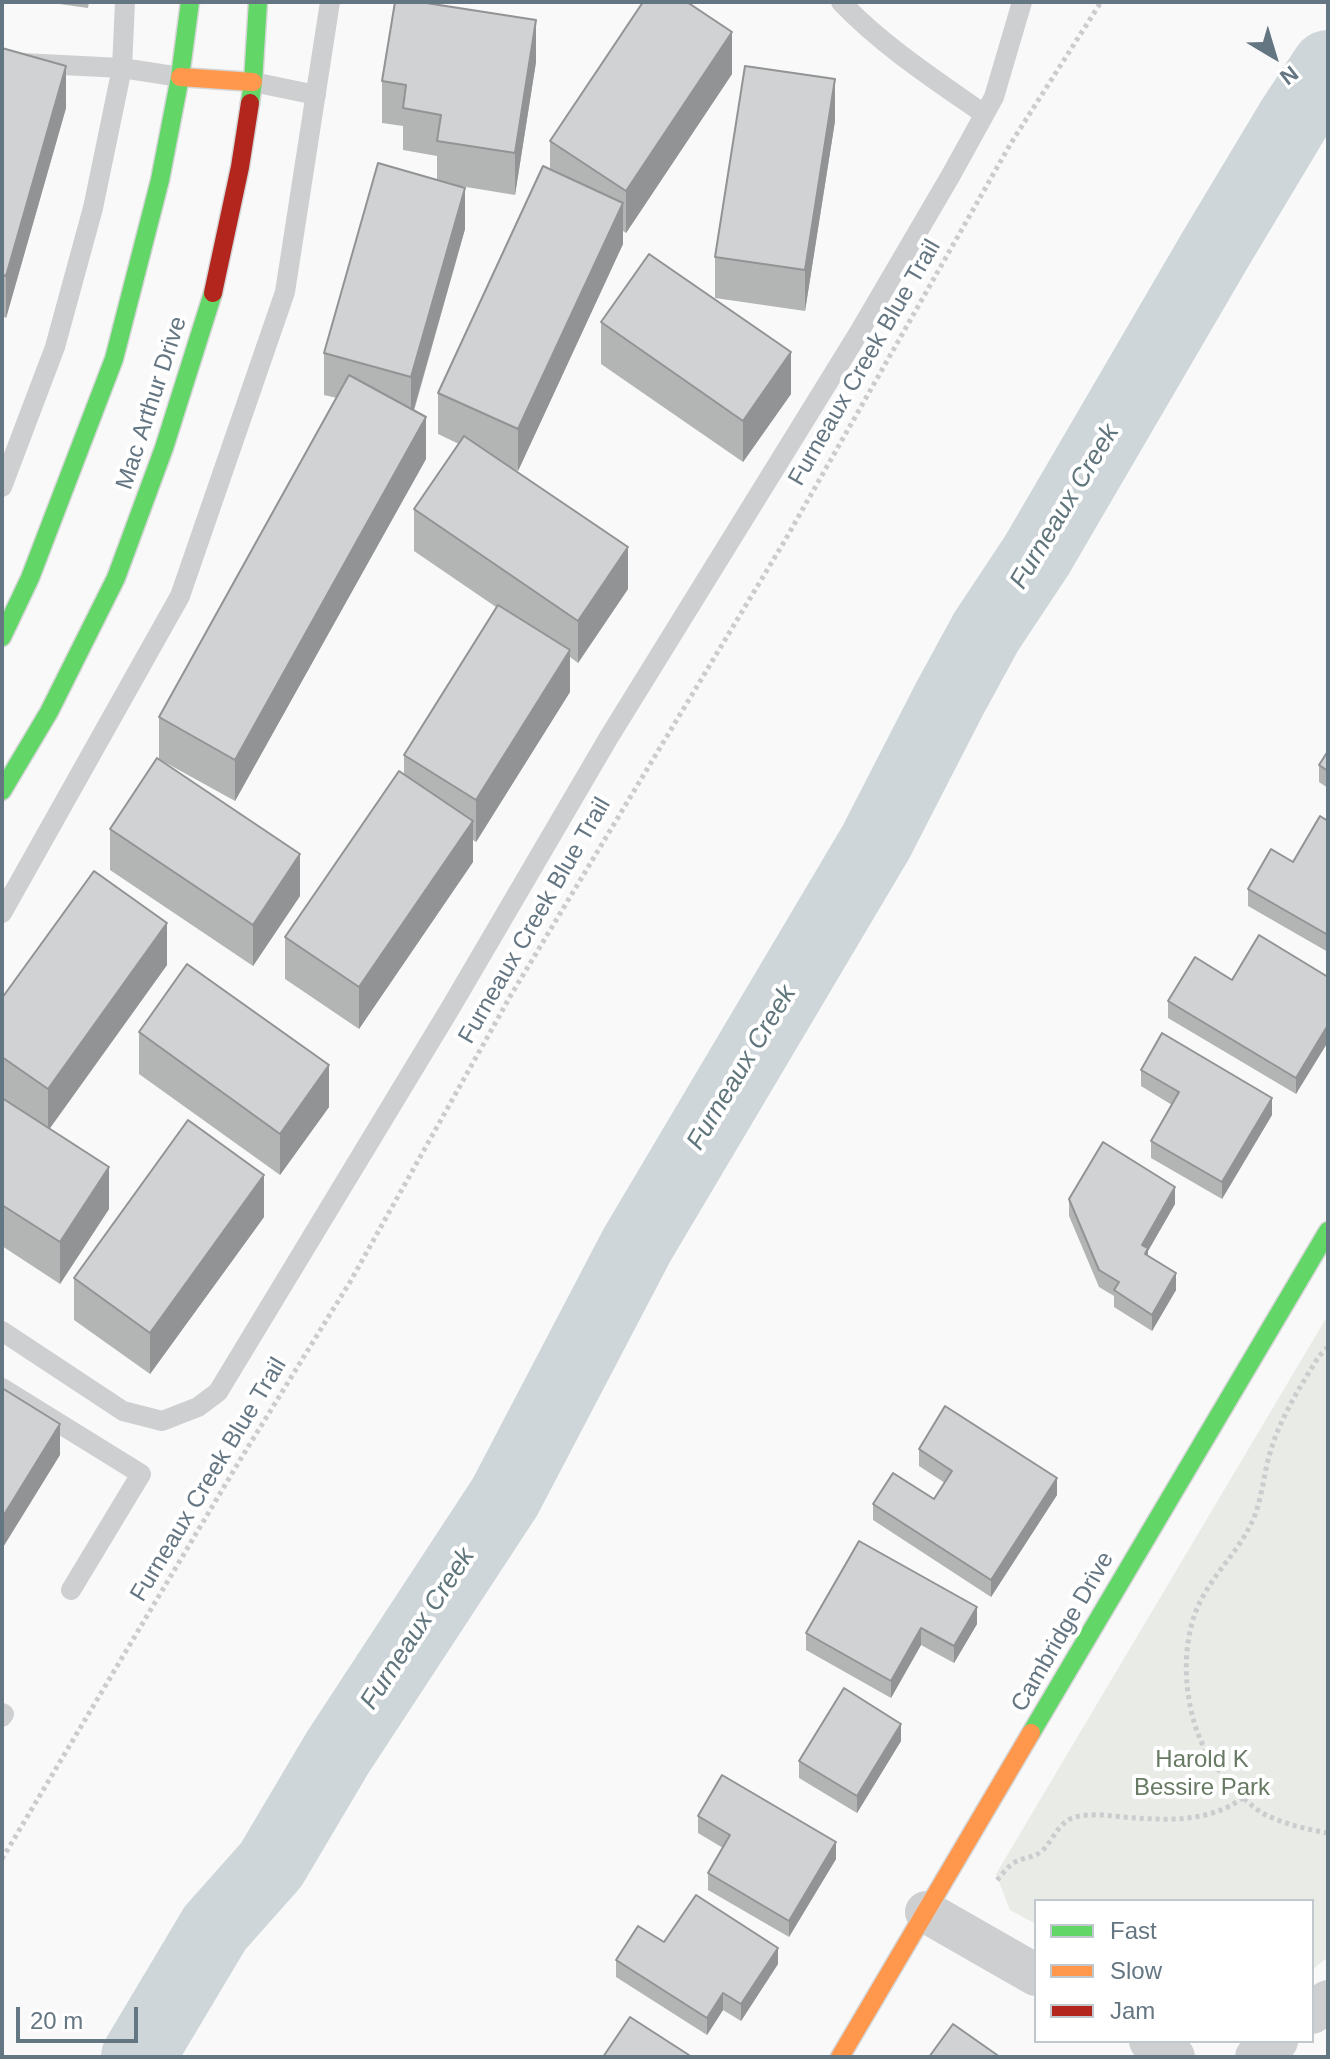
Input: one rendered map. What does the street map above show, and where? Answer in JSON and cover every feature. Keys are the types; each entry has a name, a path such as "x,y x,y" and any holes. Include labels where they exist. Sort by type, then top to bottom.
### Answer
{"street":[{"name":"Mac Arthur Drive","path":"2,637 30,578 114,359 160,180 180,77 190,2"},
{"name":"Mac Arthur Drive","path":"2,791 49,712 116,578 164,448 213,295 240,167 253,82 258,2"},
{"path":"180,77 253,82"},
{"name":"Cambridge Drive","path":"840,2057 1328,1231"},
{"path":"926,1912 1034,1974"},
{"path":"1153,2043 1174,2057"},
{"path":"1256,2057 1274,2043"}],"lane":[{"path":"2,487 55,347 93,208 122,68 125,2"},
{"path":"5,900 180,596 285,292 330,2"},
{"path":"841,2 866,28 984,114"},
{"path":"2,1331 123,1411 162,1421 198,1407 218,1392 451,1007 609,737 858,334 951,175 994,97 1022,2"},
{"path":"2,62 122,68 180,77"},
{"path":"253,82 316,95"},
{"path":"2,1388 141,1474 71,1590"}],"path":[{"name":"Furneaux Creek Blue Trail","path":"2,1859 350,1282 511,995 784,542 1011,143 1101,2"},
{"path":"1328,1347 1319,1356 1281,1423 1270,1452 1253,1521 1237,1549 1209,1583 1196,1612 1187,1647 1186,1675 1201,1741 1215,1766 1243,1798 1263,1813 1303,1829 1328,1833"},
{"path":"989,1890 1015,1862 1032,1858 1044,1849 1054,1833 1073,1818 1103,1815 1147,1819 1204,1817 1228,1808 1243,1798"}],"green space":[{"name":"Harold K Bessire Park","path":"1328,1315 1328,1957 1314,1968 1314,1899 1034,1899 1034,1923 1010,1910 996,1874"}],"building":[{"path":"395,2 420,2 536,20 515,153 437,141 441,115 403,108 406,85 382,81"},
{"path":"643,2 687,2 732,32 626,191 550,141"},
{"path":"2,48 66,66 6,276 2,275"},
{"path":"745,66 835,79 805,270 715,257"},
{"path":"378,163 465,188 411,377 324,353"},
{"path":"543,166 623,203 518,429 438,393"},
{"path":"649,254 791,352 743,421 601,322"},
{"path":"349,375 426,417 235,760 159,717"},
{"path":"464,436 628,547 578,621 414,509"},
{"path":"498,605 570,650 476,800 404,755"},
{"path":"1328,751 1328,771 1319,765"},
{"path":"157,758 300,854 253,925 110,829"},
{"path":"399,771 473,821 359,987 285,937"},
{"path":"1320,816 1328,821 1328,935 1248,889 1271,849 1293,862"},
{"path":"94,871 167,923 48,1089 2,1057 2,998"},
{"path":"1259,935 1328,977 1328,1025 1296,1078 1168,1001 1195,957 1232,980"},
{"path":"187,964 329,1065 280,1134 139,1032"},
{"path":"1162,1033 1272,1098 1222,1182 1151,1141 1179,1092 1141,1070"},
{"path":"2,1098 109,1167 60,1242 2,1205"},
{"path":"188,1120 264,1175 150,1333 74,1278"},
{"path":"1103,1142 1175,1187 1142,1245 1148,1248 1145,1254 1176,1273 1152,1315 1114,1290 1119,1282 1099,1270 1069,1199"},
{"path":"2,1388 60,1424 2,1518"},
{"path":"945,1406 1057,1478 991,1580 873,1504 893,1473 934,1499 952,1471 919,1449"},
{"path":"859,1541 977,1607 954,1646 921,1628 891,1681 806,1633"},
{"path":"844,1688 901,1724 857,1796 799,1761"},
{"path":"722,1775 836,1842 789,1921 708,1873 730,1835 698,1816"},
{"path":"696,1895 778,1948 741,2004 723,1993 707,2018 616,1960 638,1926 664,1942"},
{"path":"630,2017 692,2057 603,2057"},
{"path":"953,2024 1000,2057 929,2057"}],"waterway":[{"name":"Furneaux Creek","path":"138,2057 215,1928 271,1865 338,1752 505,1497 637,1245 876,842 986,632 1037,555 1215,250 1328,67"}],"traffic: fast":[{"path":"2,637 30,578 114,359 160,180 180,77 190,2"},
{"path":"250,103 258,2"},
{"path":"2,791 49,712 116,578 164,448 213,293"},
{"path":"1031,1733 1328,1231"}],"traffic: slow":[{"path":"180,77 253,82"},
{"path":"840,2057 1031,1733"}],"traffic: jam":[{"path":"213,293 240,167 250,103"}]}
